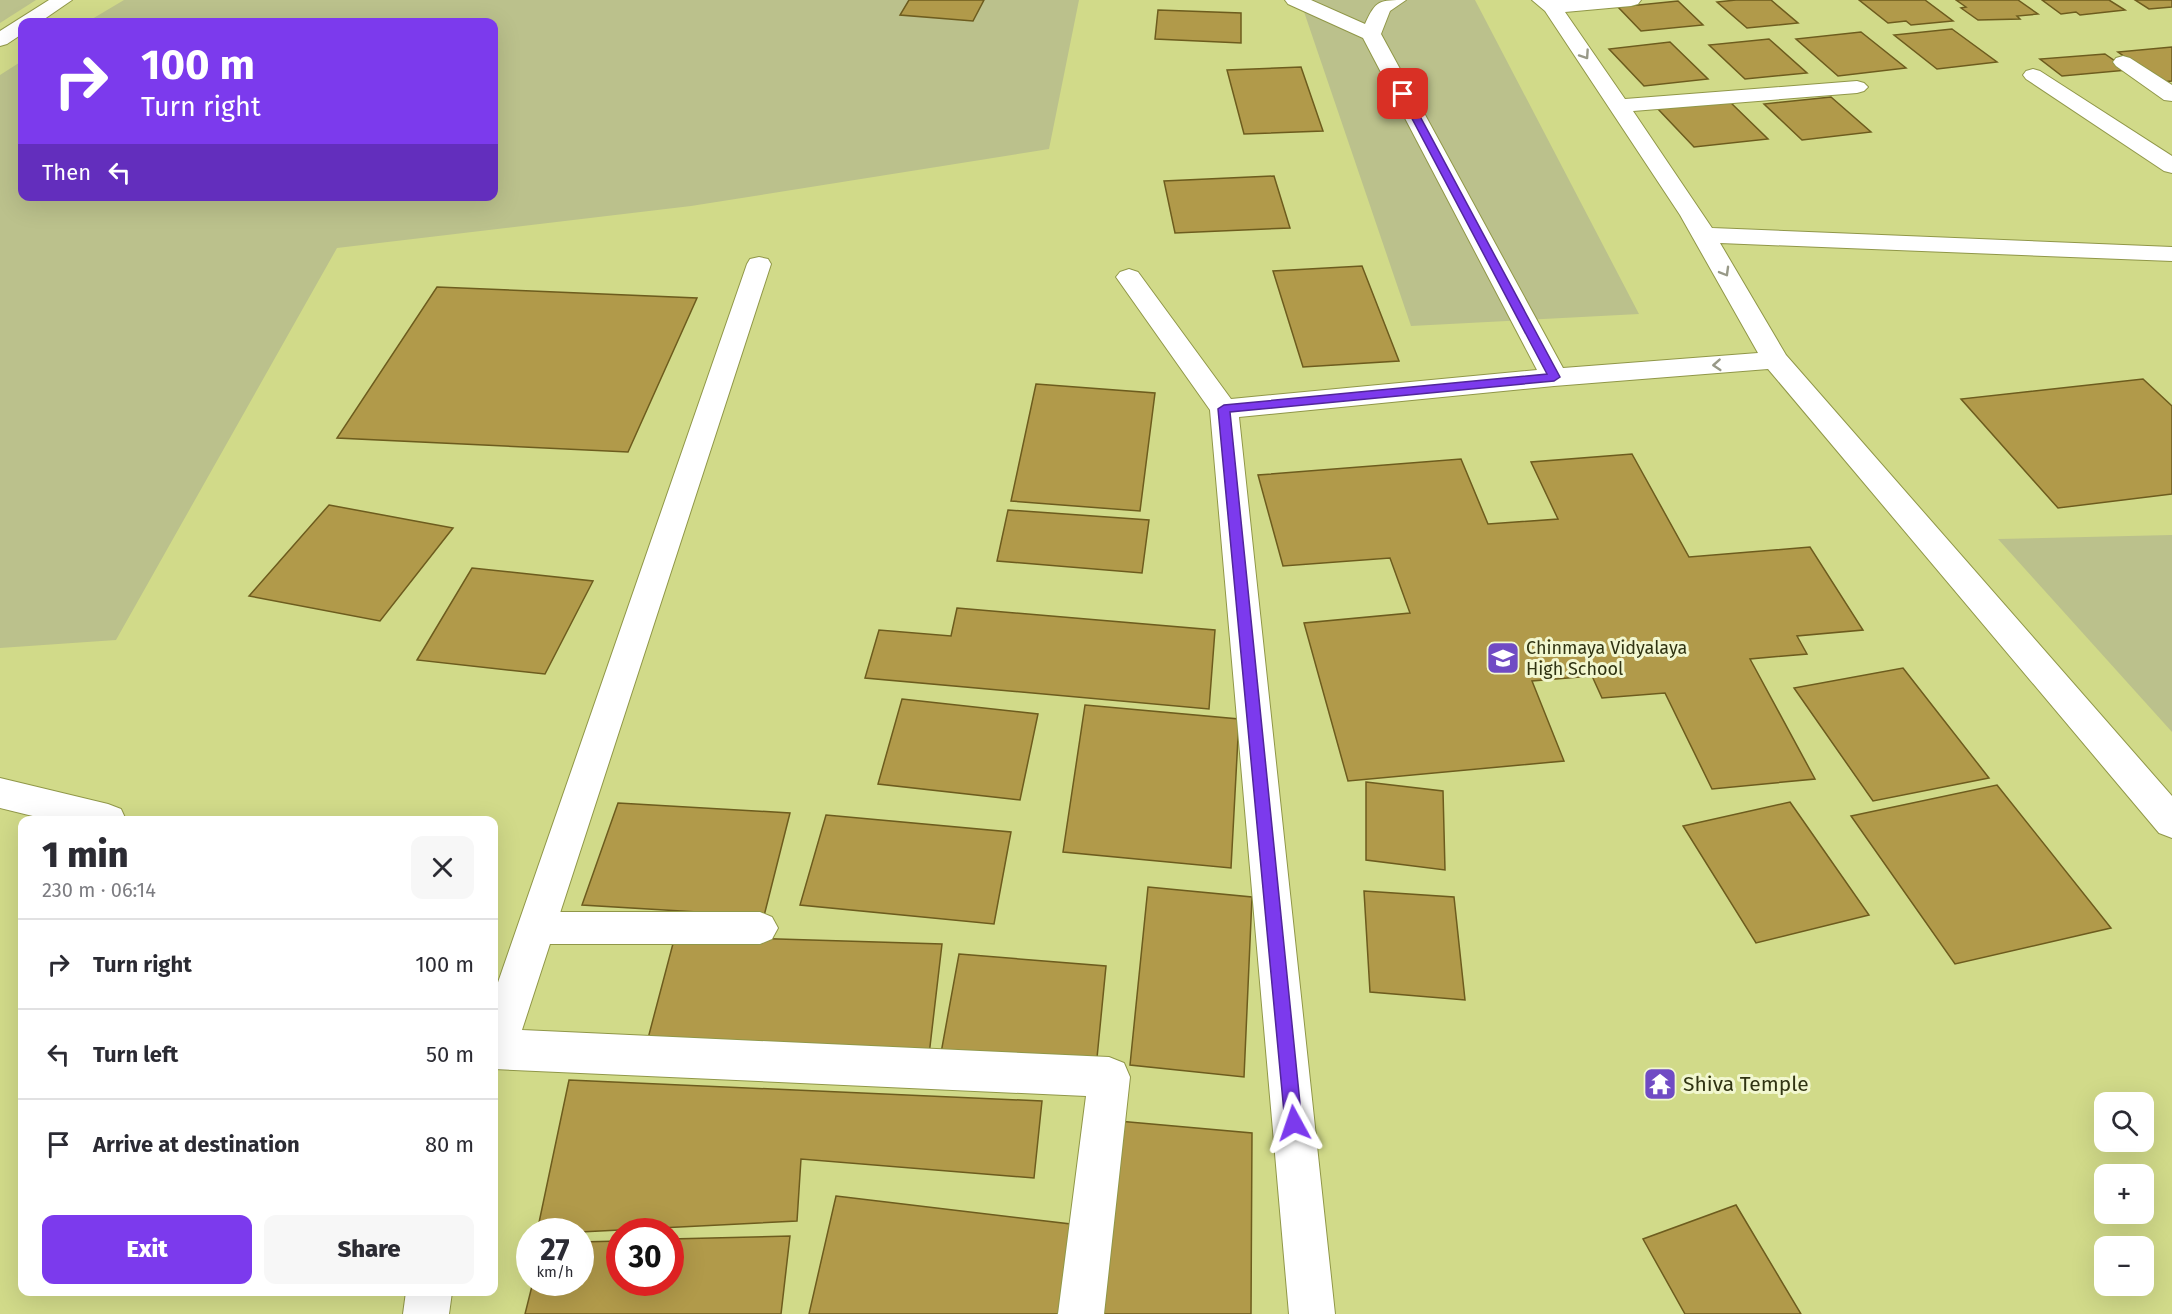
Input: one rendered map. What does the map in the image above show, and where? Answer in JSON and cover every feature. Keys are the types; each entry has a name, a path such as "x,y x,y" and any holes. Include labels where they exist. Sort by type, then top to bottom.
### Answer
{"street":[{"path":"33,18 62,0"},
{"path":"1295,0 1371,34 1554,377"},
{"path":"1371,34 1382,8 1396,0"},
{"path":"1547,3 1631,0"},
{"path":"1547,3 1619,106 1704,235 1775,360 2158,787 2172,822"},
{"path":"0,40 18,28"},
{"path":"2123,62 2172,95"},
{"path":"2033,75 2172,166"},
{"path":"1619,106 1857,87"},
{"path":"1704,235 2172,254"},
{"path":"498,1037 759,264"},
{"path":"1129,277 1224,409 1312,1314"},
{"path":"1224,409 1554,377 1775,360"},
{"path":"0,793 92,816"},
{"path":"498,1049 1109,1077 1082,1314"},
{"path":"426,1314 428,1296"}],"lane":[{"path":"536,928 760,928"}],"green space":[{"path":"0,0 36,0 0,23"},
{"path":"124,0 1079,0 1049,149 691,206 337,248 116,640 0,648 0,75 18,64 18,201 498,201 498,18 94,18"},
{"path":"1300,0 1475,0 1639,314 1411,326"},
{"path":"2172,535 2172,732 1998,539"}],"building":[{"path":"909,0 984,0 973,21 900,15"},
{"path":"1771,0 1798,23 1747,28 1717,2"},
{"path":"1859,0 1925,0 1953,21 1911,25 1906,21 1888,23"},
{"path":"1956,0 2018,0 2038,14 2017,16 2020,19 1978,20 1961,8 1966,7"},
{"path":"2042,0 2109,0 2125,10 2080,15 2076,12 2061,14"},
{"path":"2135,0 2172,0 2172,7 2149,9"},
{"path":"1678,1 1703,25 1641,31 1618,7"},
{"path":"1158,10 1241,13 1241,43 1155,39"},
{"path":"1952,29 1997,62 1937,69 1894,35"},
{"path":"1861,32 1906,68 1838,76 1796,39"},
{"path":"1769,39 1807,73 1745,79 1709,45"},
{"path":"1670,42 1708,79 1644,86 1609,49"},
{"path":"2172,47 2172,81 2161,82 2118,52"},
{"path":"2105,54 2128,70 2062,76 2040,59"},
{"path":"1301,67 1323,131 1244,134 1227,70"},
{"path":"1831,97 1871,132 1802,140 1764,104"},
{"path":"1729,101 1768,139 1694,147 1658,109"},
{"path":"1274,176 1290,228 1175,233 1164,181"},
{"path":"1362,266 1399,361 1303,367 1273,271"},
{"path":"437,287 697,298 628,452 337,438"},
{"path":"2143,379 2172,406 2172,494 2058,508 1961,399"},
{"path":"1036,384 1155,393 1140,511 1011,501"},
{"path":"1632,454 1689,557 1810,547 1863,630 1797,636 1807,654 1750,659 1815,779 1712,789 1665,693 1602,698 1592,676 1532,681 1564,761 1348,781 1304,623 1410,613 1390,558 1283,566 1258,475 1461,459 1488,524 1558,519 1531,462"},
{"path":"329,505 453,528 380,621 249,596"},
{"path":"1008,510 1149,520 1142,573 997,561"},
{"path":"472,568 593,581 545,674 417,660"},
{"path":"957,608 1215,630 1209,709 865,678 879,630 951,636"},
{"path":"1903,668 1989,778 1873,801 1794,688"},
{"path":"902,699 1038,714 1020,800 878,784"},
{"path":"1085,705 1239,719 1231,868 1063,852"},
{"path":"1366,782 1443,791 1445,870 1366,860"},
{"path":"1997,785 2111,928 1955,964 1851,816"},
{"path":"1790,802 1869,915 1756,943 1683,826"},
{"path":"618,803 790,813 764,916 582,905"},
{"path":"826,815 1011,832 994,924 800,905"},
{"path":"1148,887 1252,897 1244,1077 1130,1065"},
{"path":"1364,891 1454,897 1465,1000 1370,992"},
{"path":"675,936 942,944 929,1055 646,1046"},
{"path":"959,954 1106,966 1096,1068 941,1053"},
{"path":"569,1080 1042,1101 1034,1178 801,1159 797,1221 684,1227 684,1218 606,1218 606,1231 594,1231 594,1218 540,1218"},
{"path":"1118,1121 1252,1133 1251,1314 1103,1314"},
{"path":"836,1196 1079,1225 1069,1314 809,1314"},
{"path":"1736,1205 1801,1314 1685,1314 1643,1239"},
{"path":"790,1236 781,1314 525,1314 530,1296 594,1296 594,1242 606,1241 606,1296 684,1296 684,1239"}],"place":[{"name":"Chinmaya Vidyalaya High School","path":"1503,658"},
{"name":"Shiva Temple","path":"1660,1084"}],"route":[{"path":"1294,1123 1224,409 1554,377 1403,94"}]}
